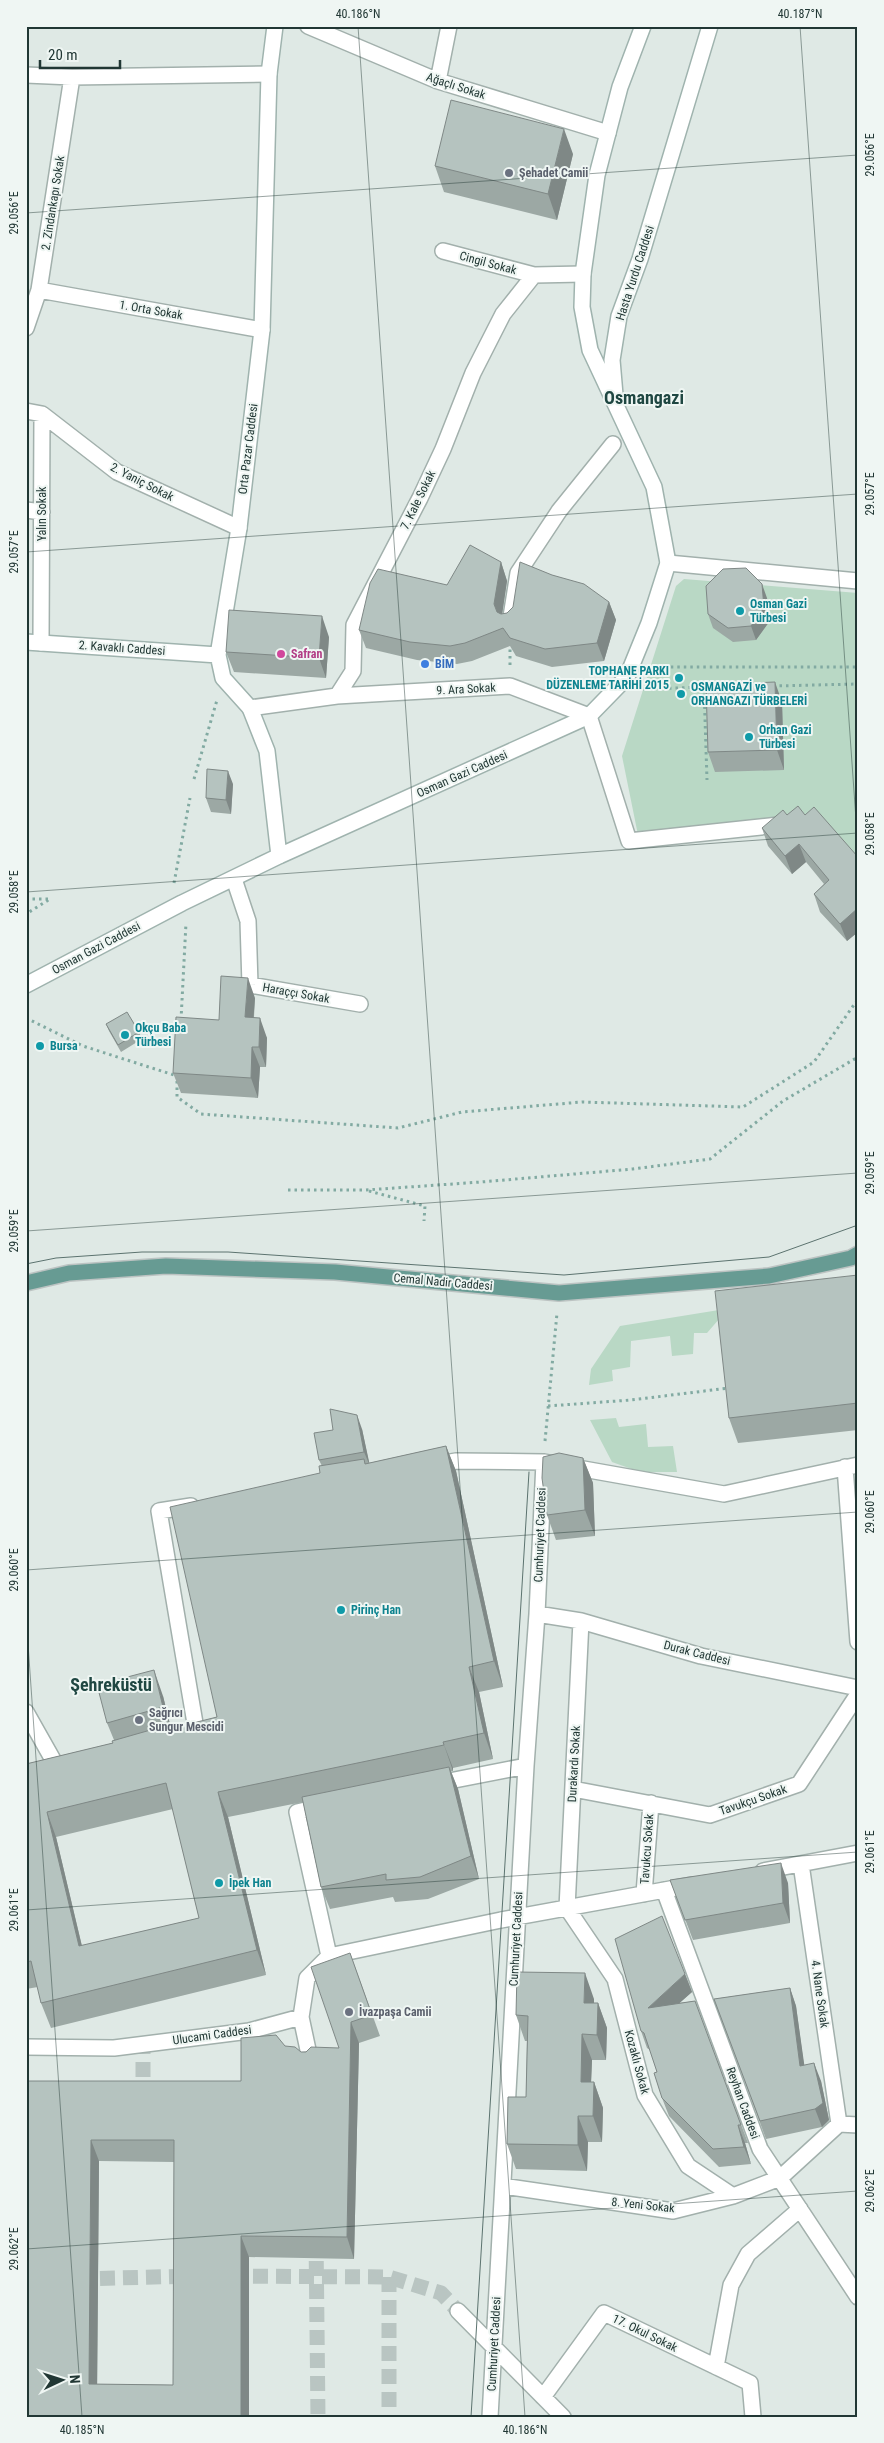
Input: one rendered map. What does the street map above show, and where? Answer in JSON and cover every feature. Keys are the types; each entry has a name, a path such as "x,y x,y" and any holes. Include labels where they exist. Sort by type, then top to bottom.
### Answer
{"main road":[{"name":"Cemal Nadir Caddesi","path":"26,1283 69,1273 166,1266 335,1272 559,1293 769,1276 850,1258 858,1254"}],"street":[{"name":"Orta Pazar Caddesi","path":"223,678 218,654 239,528 262,330 269,74 275,26"},
{"name":"Ağaçlı Sokak","path":"308,26 438,81 608,133"},
{"path":"438,81 449,26"},
{"path":"615,404 590,350 582,307 584,274 597,175 620,87 642,26"},
{"name":"Hasta Yurdu Caddesi","path":"615,404 612,360 619,316 640,260 710,26"},
{"path":"26,75 269,74"},
{"name":"2. Zindankapı Sokak","path":"26,328 39,290 72,76"},
{"name":"Cingil Sokak","path":"443,251 534,275"},
{"path":"534,275 584,274"},
{"name":"7. Kale Sokak","path":"337,696 353,671 354,625 420,498 443,449 473,373 503,314 534,275"},
{"name":"1. Orta Sokak","path":"39,290 262,330"},
{"name":"Osman Gazi Caddesi","path":"26,985 279,856 589,716 627,677 650,623 668,563 654,487 615,404"},
{"name":"2. Yaniç Sokak","path":"26,411 42,414 117,472 239,528"},
{"name":"Yalın Sokak","path":"34,643 42,512 42,414"},
{"path":"510,623 518,573 559,511 613,444"},
{"path":"26,510 42,512"},
{"path":"668,563 858,581"},
{"name":"2. Kavaklı Caddesi","path":"34,643 218,654"},
{"path":"223,678 250,708 267,750 279,856"},
{"name":"9. Ara Sokak","path":"337,696 510,686 589,716"},
{"path":"250,708 337,696"},
{"path":"589,716 629,841 779,825"},
{"name":"Haraççı Sokak","path":"234,879 248,920 250,985 360,1004"},
{"path":"420,1468 456,1461 544,1462 724,1494 851,1466 858,1642"},
{"name":"Cumhuriyet Caddesi","path":"490,2417 517,1918 537,1614 544,1462"},
{"path":"179,1740 197,1735 159,1511 208,1503"},
{"name":"Durak Caddesi","path":"537,1614 581,1621 701,1656 858,1688"},
{"name":"Durakardı Sokak","path":"567,1908 581,1621"},
{"name":"Tavukçu Sokak","path":"573,1789 710,1814 799,1784 858,1694"},
{"path":"26,1712 61,1774"},
{"path":"422,1787 526,1766"},
{"path":"44,1779 79,1769"},
{"name":"Tavukcu Sokak","path":"644,1894 651,1803"},
{"path":"329,1956 297,1812 335,1804"},
{"path":"752,1873 858,1853"},
{"name":"4. Nane Sokak","path":"801,1864 839,2124"},
{"path":"311,2064 301,2017 306,1978 329,1956 501,1920 703,1882"},
{"name":"Reyhan Caddesi","path":"664,1890 760,2149 858,2297"},
{"name":"Kozaklı Sokak","path":"567,1908 615,1979 645,2095 688,2166 733,2196"},
{"name":"Ulucami Caddesi","path":"26,2047 114,2048 249,2031 301,2017"},
{"path":"780,2178 839,2124 858,2124"},
{"name":"8. Yeni Sokak","path":"503,2186 673,2211 733,2196 780,2178"},
{"path":"716,2367 731,2286 748,2254 800,2209"},
{"path":"458,2311 562,2417"},
{"name":"17. Okul Sokak","path":"542,2397 604,2313 750,2383 753,2417"}],"path":[{"path":"650,688 662,667 858,667"},
{"path":"194,780 223,678"},
{"path":"771,686 858,684"},
{"path":"613,692 650,688 713,687"},
{"path":"704,688 707,780"},
{"path":"768,700 786,700"},
{"path":"704,702 713,701"},
{"path":"174,886 190,798"},
{"path":"26,899 50,900 26,914"},
{"path":"180,1029 187,914"},
{"path":"178,1067 177,1097 201,1114 398,1128 462,1112 582,1102 743,1107 814,1062 858,998"},
{"path":"26,1018 83,1046 177,1076"},
{"path":"288,1190 366,1190 614,1171 710,1159 782,1101 858,1057"},
{"path":"366,1190 425,1206 424,1220"},
{"path":"544,1462 559,1293"},
{"path":"548,1406 631,1400 732,1387"}],"green space":[{"path":"684,579 858,593 858,908 803,815 638,835 622,756 676,586"},
{"path":"719,1310 720,1318 707,1333 694,1333 693,1354 672,1356 670,1336 631,1341 630,1367 612,1370 613,1381 589,1385 591,1369 620,1326"},
{"path":"616,1418 619,1427 646,1424 648,1447 673,1446 677,1472 640,1472 612,1462 590,1420"}],"building":[{"path":"451,100 564,129 548,194 435,166"},
{"path":"470,545 501,562 494,604 497,612 501,614 507,613 513,607 520,562 552,575 584,584 609,602 597,643 545,649 510,638 503,628 465,643 450,646 410,642 359,630 370,583 378,569 447,585"},
{"name":"Osman Gazi Türbesi","path":"746,568 762,584 764,608 751,626 728,628 708,614 706,586 723,569"},
{"path":"229,610 322,616 319,658 226,652"},
{"name":"Orhan Gazi Türbesi","path":"775,682 777,750 708,752 706,685"},
{"path":"207,769 228,771 226,800 206,798"},
{"path":"798,806 805,815 814,807 858,857 858,908 840,924 814,894 829,880 799,844 785,856 762,828 783,810 787,815"},
{"path":"221,976 248,978 245,1017 260,1018 259,1047 252,1047 251,1078 173,1073 176,1017 219,1020"},
{"name":"Okçu Baba Türbesi","path":"127,1012 139,1032 118,1045 106,1024"},
{"path":"858,1275 858,1403 729,1418 715,1291"},
{"path":"330,1409 357,1415 364,1452 319,1460 314,1433 333,1430"},
{"name":"Pirinç Han","path":"446,1446 494,1661 469,1667 484,1733 443,1742 444,1745 218,1792 257,1950 41,2003 31,1961 26,1962 26,1764 113,1743 112,1741 168,1725 169,1729 217,1717 170,1507 320,1473 319,1466 364,1459 365,1464","holes":["166,1783 199,1918 79,1946 47,1812"]},
{"path":"559,1453 583,1458 585,1510 547,1515 542,1478 543,1457"},
{"path":"154,1670 163,1707 107,1723 97,1685"},
{"path":"449,1767 471,1856 420,1877 386,1880 386,1874 321,1887 302,1797"},
{"path":"781,1863 783,1903 685,1920 670,1880"},
{"path":"662,1916 685,1974 648,2008 695,2001 741,2125 738,2125 744,2147 713,2149 662,2098 654,2073 657,2072 644,2033 641,2031 615,1939"},
{"path":"350,1953 372,2015 351,2022 347,2237 241,2236 241,2417 26,2417 26,2081 241,2081 241,2038 276,2035 285,2046 295,2047 301,2052 306,2052 311,2047 339,2048 311,1967","holes":["91,2140 174,2140 173,2385 89,2384"]},
{"path":"517,1972 585,1973 584,2003 598,2003 597,2035 582,2034 581,2082 594,2082 593,2116 578,2116 578,2145 507,2144 508,2097 526,2097 528,2016 516,2015"},
{"path":"790,1988 800,2066 814,2063 823,2103 815,2109 760,2121 714,1999"}],"tunnel":[{"path":"143,2044 143,2100"},
{"path":"316,2238 318,2417"},
{"path":"77,2279 194,2276"},
{"path":"230,2276 389,2277 441,2293 458,2311"},
{"path":"389,2277 389,2417"}],"tram line":[{"path":"26,1264 56,1258 142,1252 228,1252 564,1275 769,1257 858,1225"},
{"path":"471,2417 529,1472"}],"place":[{"name":"Şehadet Camii","path":"509,173"},
{"name":"Osman Gazi Türbesi","path":"740,611"},
{"name":"Safran","path":"281,654"},
{"name":"BİM","path":"425,664"},
{"name":"TOPHANE PARKI DÜZENLEME TARİHİ 2015","path":"679,678"},
{"name":"OSMANGAZİ ve ORHANGAZI TÜRBELERİ","path":"681,694"},
{"name":"Orhan Gazi Türbesi","path":"749,737"},
{"name":"Okçu Baba Türbesi","path":"125,1035"},
{"name":"Bursa","path":"40,1046"},
{"name":"Pirinç Han","path":"341,1610"},
{"name":"Sağrıcı Sungur Mescidi","path":"139,1720"},
{"name":"İpek Han","path":"219,1883"},
{"name":"İvazpaşa Camii","path":"349,2012"}],"district":[{"name":"Osmangazi","path":"644,398"},
{"name":"Şehreküstü","path":"111,1685"}]}
